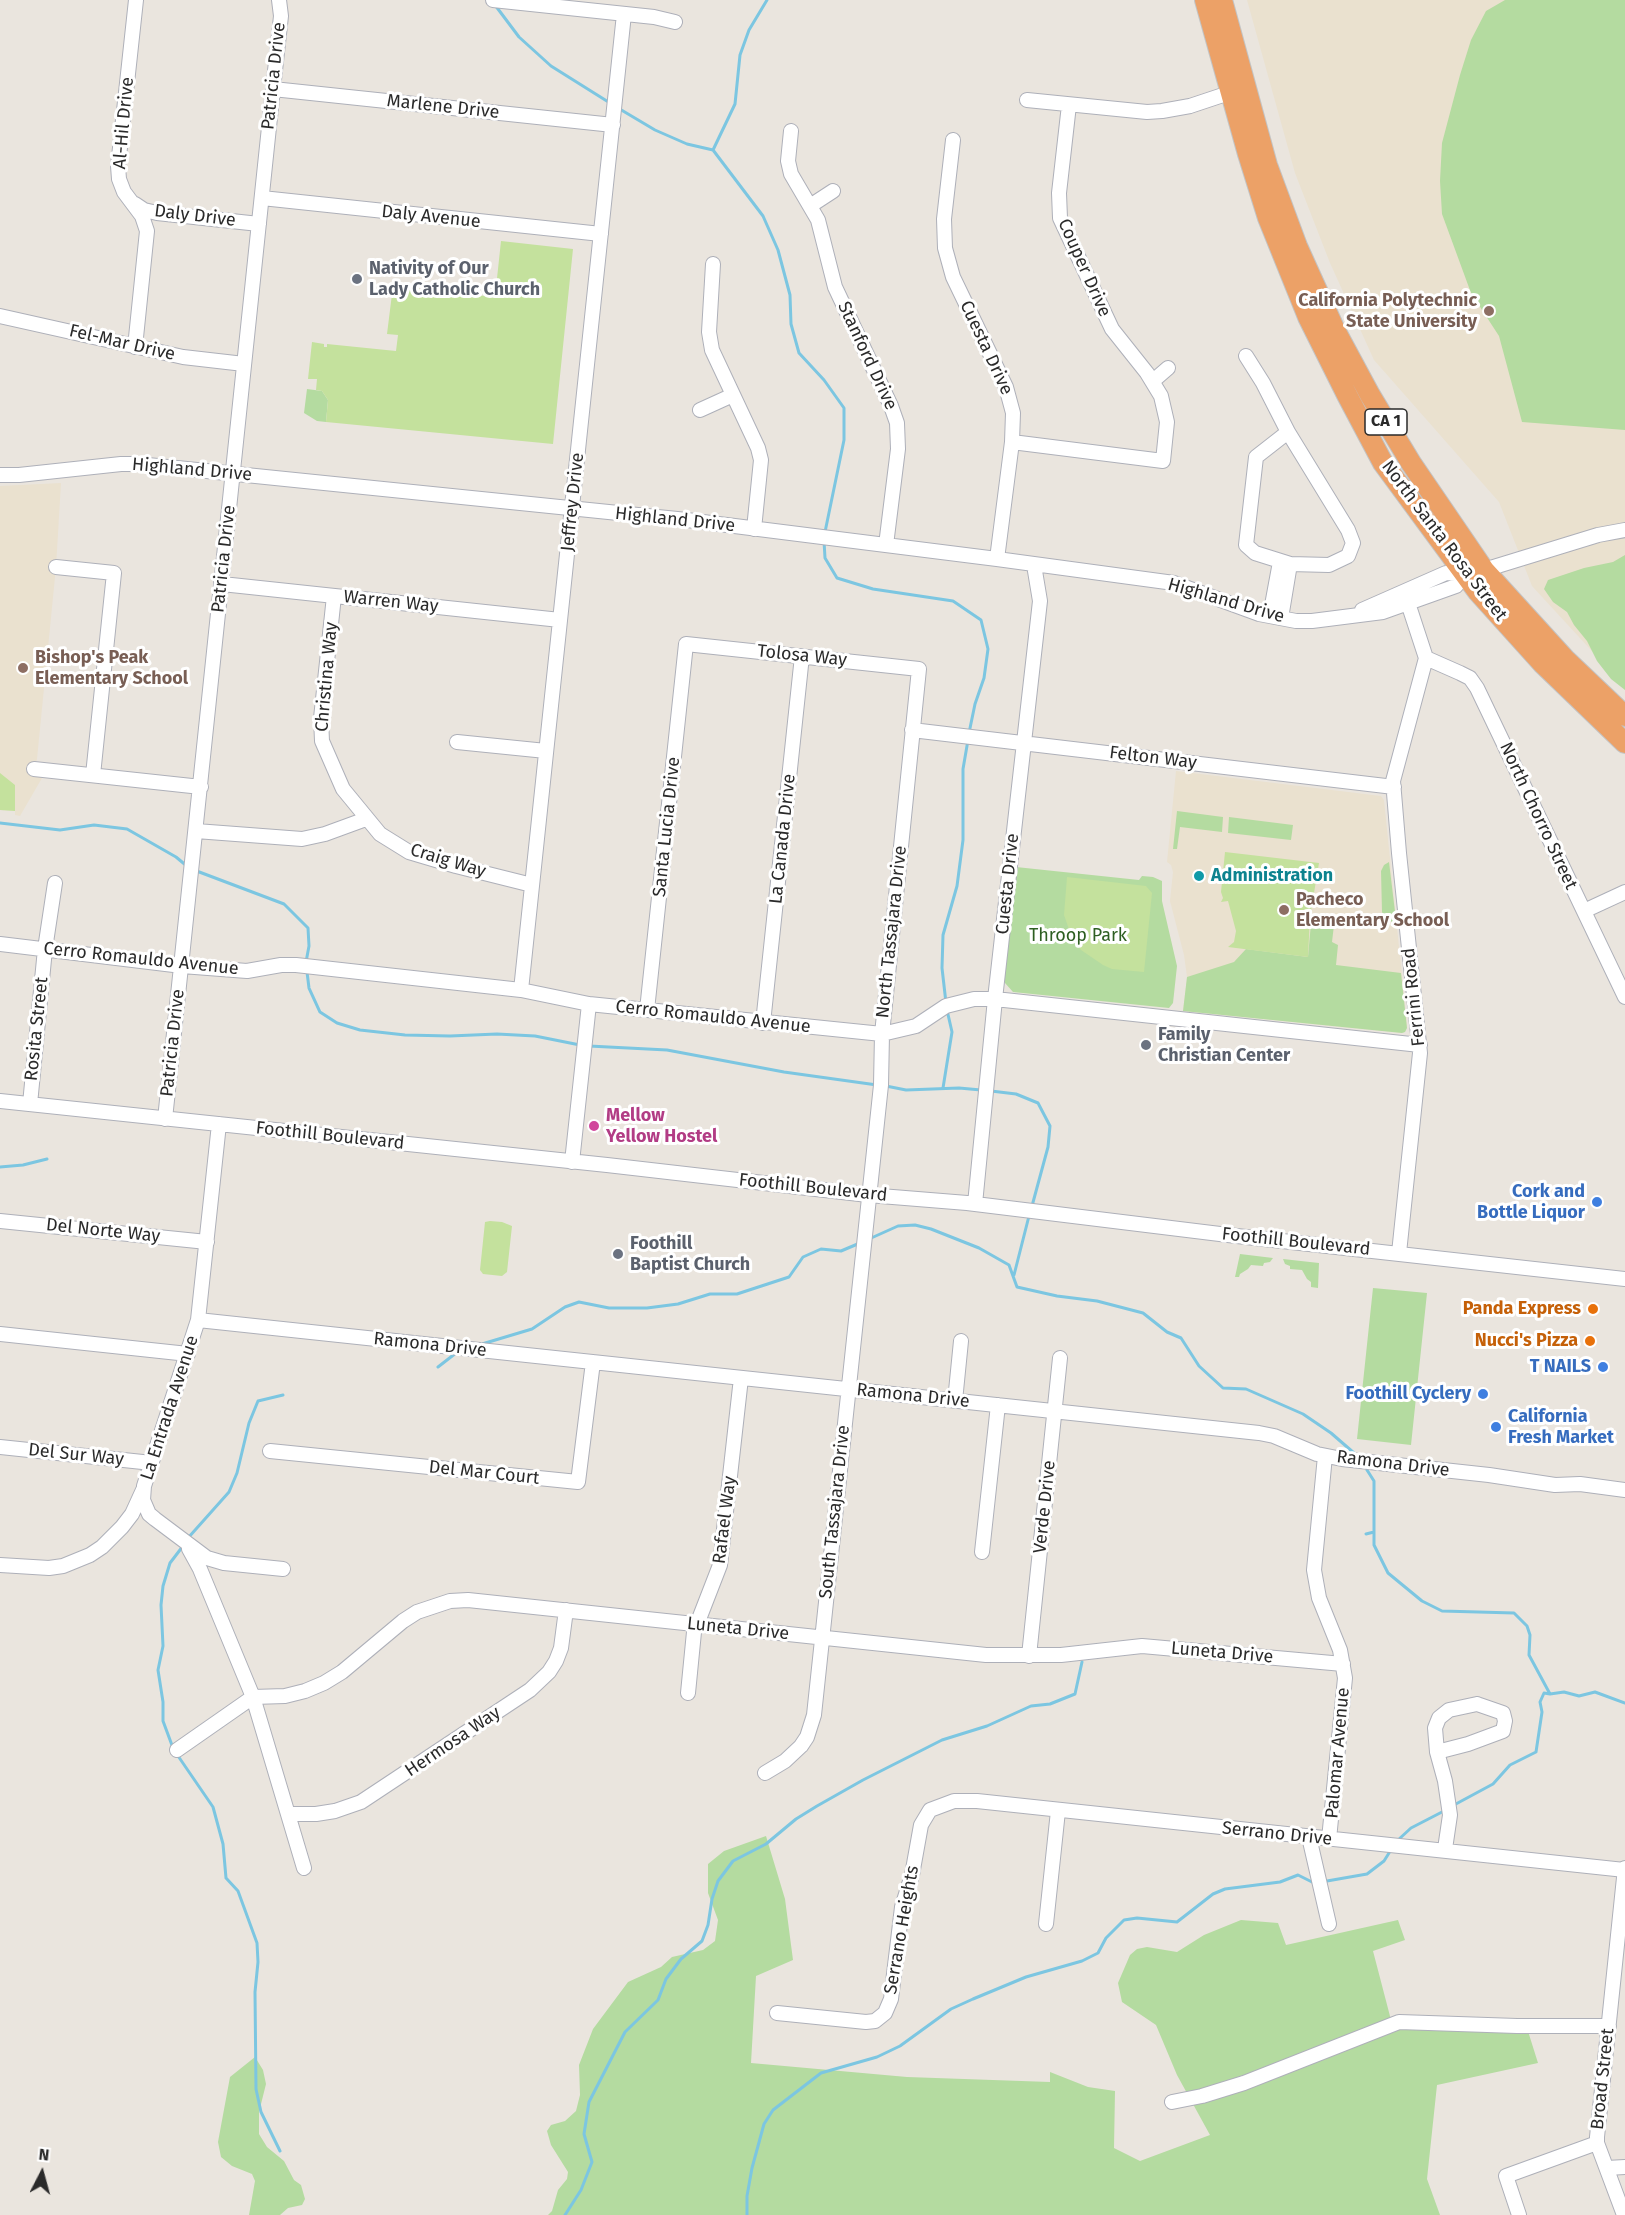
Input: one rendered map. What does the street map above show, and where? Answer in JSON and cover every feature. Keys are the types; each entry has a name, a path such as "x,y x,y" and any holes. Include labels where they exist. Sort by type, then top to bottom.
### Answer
{"highway":[{"name":"North Santa Rosa Street","path":"1205,0 1293,236 1335,330 1370,395 1475,572 1625,716"},
{"name":"North Santa Rosa Street","path":"1222,0 1239,90"},
{"name":"North Santa Rosa Street","path":"1475,572 1478,592 1542,663 1625,743"}],"street":[{"name":"Al-Hil Drive","path":"135,346 147,231 142,216 124,192 119,179 118,166 136,0"},
{"name":"Patricia Drive","path":"165,1119 281,16 279,0"},
{"path":"493,0 624,14 675,22"},
{"name":"Jeffrey Drive","path":"521,990 624,14"},
{"name":"Marlene Drive","path":"273,89 613,125"},
{"path":"1027,100 1162,111 1190,106 1239,90"},
{"name":"Couper Drive","path":"1012,442 1163,461 1166,416 1161,396 1153,381 1112,329 1062,226 1058,201 1069,105"},
{"name":"Stanford Drive","path":"791,131 789,168 793,180 822,232 829,272 897,423 898,449 886,545"},
{"name":"Cuesta Drive","path":"953,140 944,219 945,248 953,277 1009,396 1013,413 1012,442 997,559"},
{"path":"810,207 833,191"},
{"name":"Daly Avenue","path":"262,198 601,234"},
{"name":"Daly Drive","path":"132,202 144,210 157,213 259,224"},
{"path":"713,264 710,339 712,350 758,448 761,460 754,529"},
{"name":"Fel-Mar Drive","path":"0,316 183,357 244,364"},
{"path":"1246,356 1263,383 1288,432 1348,530 1353,543 1347,556 1329,565 1285,563 1255,553 1246,545 1256,457 1288,432"},
{"path":"1153,381 1168,368"},
{"path":"700,411 733,395"},
{"name":"Highland Drive","path":"0,475 130,464 754,529 997,559 1174,584 1222,602 1275,617 1312,621 1383,612 1456,585 1475,572"},
{"name":"Highland Drive","path":"1344,618 1446,573 1475,572 1598,535 1625,530"},
{"path":"1275,617 1285,563"},
{"name":"Cuesta Drive","path":"975,1204 995,999 1040,601 1034,565"},
{"path":"56,567 114,573 93,775"},
{"name":"Warren Way","path":"222,584 560,620"},
{"name":"Christina Way","path":"334,596 321,718 322,741 343,789 366,819"},
{"path":"1408,603 1426,658"},
{"name":"Tolosa Way","path":"686,644 919,669"},
{"name":"Santa Lucia Drive","path":"647,1010 686,644"},
{"name":"La Canada Drive","path":"764,1023 802,656"},
{"name":"Ferrini Road","path":"1399,1253 1420,1044 1393,781 1426,658"},
{"name":"North Chorro Street","path":"1426,658 1470,678 1477,688 1625,997"},
{"name":"North Tassajara Drive","path":"868,1195 881,1086 882,1034 919,669"},
{"name":"Felton Way","path":"912,730 1394,787"},
{"path":"457,742 546,751"},
{"path":"34,769 201,787"},
{"path":"196,831 302,839 325,834 366,819"},
{"name":"Craig Way","path":"366,819 380,834 409,852 532,885"},
{"name":"Rosita Street","path":"30,1104 45,949 55,883"},
{"path":"1584,911 1625,892"},
{"name":"Cerro Romauldo Avenue","path":"0,944 182,966 247,970 296,965 521,990 589,1004 882,1034 916,1026 946,1006 974,999 995,999 1420,1044"},
{"path":"572,1162 589,1004"},
{"name":"Foothill Boulevard","path":"0,1101 868,1195 975,1204 1193,1231 1625,1279"},
{"name":"La Entrada Avenue","path":"219,1124 198,1320 144,1486 143,1500 149,1514 185,1543 200,1569 253,1697 304,1868"},
{"name":"South Tassajara Drive","path":"765,1773 794,1754 807,1737 814,1715 868,1195"},
{"name":"Del Norte Way","path":"0,1221 207,1242"},
{"name":"Ramona Drive","path":"198,1320 1259,1433 1274,1436 1325,1456 1555,1485 1580,1484 1625,1490"},
{"path":"0,1334 188,1354"},
{"path":"954,1401 961,1341"},
{"name":"Verde Drive","path":"1029,1656 1060,1358"},
{"name":"Del Mar Court","path":"270,1451 578,1482 593,1362"},
{"name":"Rafael Way","path":"688,1693 690,1656 696,1624 720,1565 741,1378"},
{"path":"982,1552 998,1405"},
{"name":"Del Sur Way","path":"0,1447 152,1463"},
{"name":"Palomar Avenue","path":"1325,1456 1314,1570 1319,1598 1335,1636 1343,1664 1345,1692 1329,1839"},
{"path":"0,1565 49,1568 63,1566 90,1555 102,1547 122,1527 132,1514 144,1486"},
{"path":"185,1543 202,1556 219,1562 283,1569"},
{"name":"Luneta Drive","path":"253,1697 285,1696 324,1683 342,1672 402,1621 434,1605 468,1600 986,1655 1029,1656 1142,1646 1343,1664"},
{"name":"Hermosa Way","path":"288,1814 335,1811 361,1802 530,1690 549,1672 556,1660 561,1648 566,1610"},
{"path":"177,1750 253,1697"},
{"path":"1437,1752 1503,1731 1506,1721 1503,1713 1477,1704 1449,1710 1439,1718 1435,1728 1437,1752 1446,1780 1450,1815 1445,1849"},
{"name":"Serrano Drive","path":"930,1810 945,1803 964,1801 1625,1869"},
{"name":"Serrano Heights","path":"777,2013 866,2022 875,2021 885,2013 891,1999 902,1907 912,1875 918,1834 930,1810"},
{"path":"1046,1924 1058,1811"},
{"path":"1309,1837 1329,1924"},
{"name":"Broad Street","path":"1624,2215 1597,2143 1625,1869"},
{"path":"1172,2102 1202,2096 1244,2083 1399,2022 1608,2026"},
{"path":"1520,2215 1506,2176 1597,2143"},
{"path":"1607,2168 1625,2167"}],"shaded area":[{"name":"California Polytechnic State University","path":"1247,0 1625,0 1625,687 1532,586 1499,502 1374,360 1330,263 1295,173"},
{"name":"Bishop's Peak Elementary School","path":"61,483 56,567 37,759 34,769 42,778 20,816 15,815 15,811 0,810 0,486"},
{"name":"Pacheco Elementary School","path":"1176,771 1381,796 1384,800 1407,1025 1405,1032 1183,1011 1187,977 1184,955 1170,901 1173,872 1171,865 1167,862"}],"green space":[{"path":"1505,0 1625,0 1625,430 1522,422 1499,336 1471,293 1442,214 1440,181 1442,143 1460,75 1471,40 1486,11"},
{"path":"501,241 573,249 553,444 326,422 328,400 322,391 316,390 317,379 308,379 312,342 324,344 324,347 327,347 327,344 396,351 398,335 387,334 393,286 495,297"},
{"path":"307,389 322,391 328,400 326,422 317,421 304,413"},
{"path":"1625,555 1625,690 1611,679 1597,661 1587,641 1567,612 1553,602 1544,589 1548,580 1584,568 1613,562"},
{"path":"0,773 15,785 15,811 0,810"},
{"path":"1177,811 1223,817 1222,832 1180,827 1177,849 1173,849"},
{"path":"1229,817 1293,825 1291,840 1228,833"},
{"path":"1225,852 1319,863 1310,917 1308,957 1228,947 1234,942 1236,931 1228,901 1221,902"},
{"path":"1389,862 1396,920 1393,922 1386,920 1382,912 1381,871"},
{"name":"Throop Park","path":"1016,867 1139,880 1142,876 1153,877 1162,881 1162,901 1177,966 1173,1003 1169,1008 1013,992 1005,983 1004,977"},
{"path":"1067,877 1146,886 1152,893 1144,972 1112,969 1081,950 1072,938 1064,915"},
{"path":"1311,923 1334,925 1332,942 1338,945 1336,965 1401,973 1407,1028 1405,1032 1183,1011 1187,977 1234,962 1246,949 1308,957"},
{"path":"485,1222 512,1226 507,1272 502,1276 483,1274 480,1270"},
{"path":"1240,1254 1273,1258 1263,1266 1251,1265 1239,1277 1235,1277"},
{"path":"1283,1259 1319,1263 1318,1288 1311,1287 1311,1282 1302,1270 1290,1269"},
{"path":"1373,1288 1427,1293 1411,1445 1357,1439"},
{"path":"766,1836 785,1899 793,1960 756,1976 751,2063 907,2077 1050,2082 1050,2072 1088,2087 1115,2091 1114,2148 1140,2161 1210,2135 1177,2075 1156,2025 1122,2002 1118,1983 1130,1955 1137,1949 1147,1947 1177,1952 1204,1935 1241,1920 1278,1923 1286,1945 1398,1920 1405,1940 1373,1951 1391,2020 1527,2028 1538,2063 1437,2085 1427,2179 1440,2215 548,2215 552,2211 558,2190 567,2179 568,2172 551,2145 547,2131 551,2125 565,2121 576,2111 580,2095 579,2065 593,2029 628,1982 661,1967 672,1957 703,1950 715,1941 718,1920 708,1893 708,1864 724,1851"},
{"path":"255,2057 263,2070 266,2084 259,2112 259,2134 267,2147 284,2161 294,2180 301,2185 305,2199 302,2205 288,2208 280,2215 249,2215 255,2181 252,2174 232,2166 221,2157 218,2142 230,2077"}],"waterway":[{"path":"713,150 735,104 740,55 749,30 767,0"},
{"path":"495,5 519,37 551,66 610,103"},
{"path":"618,108 655,130 687,144 713,150 763,216 778,250 790,295 791,324 799,353 824,380 844,408 844,440 825,532"},
{"path":"824,541 825,558 837,578 873,589 953,601 981,620 988,649 984,678 975,704 969,733"},
{"path":"946,1003 942,968 943,935 957,886 963,840 963,769 968,740"},
{"path":"0,823 60,830 94,825 127,829 176,857 188,867"},
{"path":"194,870 284,904 308,928 309,946 306,962"},
{"path":"307,972 309,988 320,1012 337,1023 360,1030 405,1035 535,1036 580,1045"},
{"path":"943,1088 952,1032 947,1010"},
{"path":"589,1046 667,1050 784,1072 877,1085"},
{"path":"886,1086 906,1090 959,1088 981,1090"},
{"path":"991,1091 1016,1094 1038,1103 1050,1126 1048,1147 1032,1206"},
{"path":"0,1167 23,1165 47,1159"},
{"path":"1014,1275 1029,1216"},
{"path":"869,1239 898,1226 915,1225 931,1229 979,1248 1009,1265 1017,1287 1057,1296 1097,1301 1143,1313 1167,1332 1181,1338 1199,1366 1223,1388 1246,1389 1303,1414 1331,1433 1354,1453"},
{"path":"482,1344 532,1329 565,1307 579,1302 609,1308 647,1308 678,1304 710,1294 737,1294 789,1277 803,1257 821,1249 841,1251 860,1243"},
{"path":"438,1367 456,1353"},
{"path":"188,1538 229,1492 237,1473 249,1423 258,1401 283,1395"},
{"path":"1367,1470 1374,1481 1374,1545 1388,1573 1422,1601 1442,1611 1514,1613 1527,1626 1530,1635 1529,1655 1550,1694"},
{"path":"1366,1534 1374,1532"},
{"path":"173,1748 163,1721 163,1702 158,1670 163,1646 161,1605 163,1586 170,1563 183,1546"},
{"path":"565,2215 581,2190 592,2162 584,2134 589,2102 625,2032 658,2000 666,1979 681,1959 702,1941 718,1881 733,1861 766,1844 796,1819 817,1806 942,1740 987,1726 1031,1706 1050,1704 1075,1694 1082,1662"},
{"path":"1454,1805 1493,1784 1510,1765 1536,1752 1542,1712 1540,1702 1544,1693 1564,1692 1579,1696 1595,1692 1625,1703"},
{"path":"176,1753 213,1807 223,1844 226,1878 238,1891 257,1943 256,2089 261,2112 280,2151"},
{"path":"1398,1840 1411,1828 1442,1812"},
{"path":"1327,1881 1367,1874 1384,1861 1389,1853"},
{"path":"747,2215 747,2196 752,2168 764,2124 773,2110 821,2073 877,2057 900,2046 951,2009 1026,1977 1082,1961 1098,1953 1106,1938 1124,1920 1137,1918 1177,1922 1213,1894 1225,1889 1280,1882 1298,1875 1314,1883"}],"place":[{"name":"Nativity of Our Lady Catholic Church","path":"357,279"},
{"name":"California Polytechnic State University","path":"1489,311"},
{"name":"Bishop's Peak Elementary School","path":"23,668"},
{"name":"Administration","path":"1199,876"},
{"name":"Pacheco Elementary School","path":"1284,910"},
{"name":"Family Christian Center","path":"1146,1045"},
{"name":"Mellow Yellow Hostel","path":"594,1126"},
{"name":"Cork and Bottle Liquor","path":"1597,1202"},
{"name":"Foothill Baptist Church","path":"618,1254"},
{"name":"Panda Express","path":"1593,1309"},
{"name":"Nucci's Pizza","path":"1590,1341"},
{"name":"T NAILS","path":"1603,1367"},
{"name":"Foothill Cyclery","path":"1483,1394"},
{"name":"California Fresh Market","path":"1496,1427"}]}
